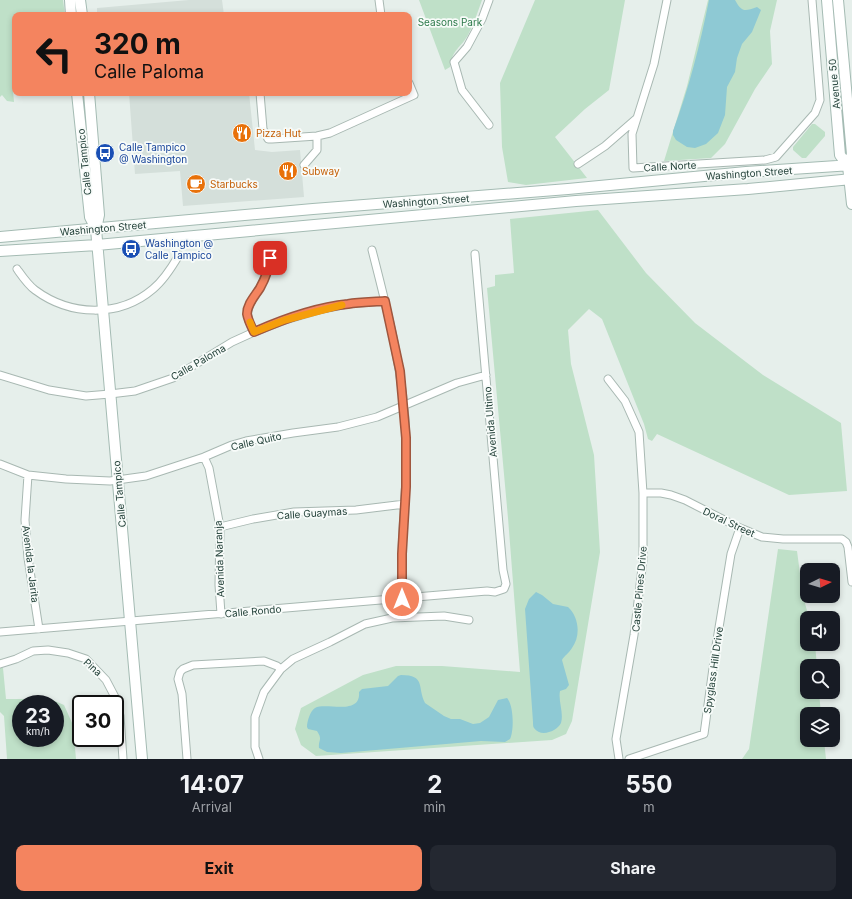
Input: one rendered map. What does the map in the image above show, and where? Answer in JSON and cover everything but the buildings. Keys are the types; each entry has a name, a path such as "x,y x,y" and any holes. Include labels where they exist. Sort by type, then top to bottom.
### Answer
{"main road":[{"path":"70,0 71,12"},
{"path":"80,0 82,12"},
{"name":"Avenue 50","path":"826,0 840,155 850,165"},
{"name":"Avenue 50","path":"838,0 852,154 850,165 852,204"},
{"name":"Calle Tampico","path":"77,96 90,217 96,229"},
{"name":"Calle Tampico","path":"89,96 99,215 96,229 97,245 142,759"},
{"name":"Washington Street","path":"0,237 568,189 746,172 850,165"},
{"name":"Washington Street","path":"0,251 97,245 541,204 851,180"}],"street":[{"path":"379,0 381,12"},
{"path":"489,0 482,19 467,46 454,62 462,90 489,125"},
{"name":"Calle Norte","path":"667,0 654,64 632,134 633,168 765,160 776,157 815,114 820,100 812,0"},
{"path":"260,96 263,129 268,139 317,136 330,133 412,96"},
{"path":"578,164 605,146 637,118"},
{"path":"304,165 317,150 317,136"},
{"path":"254,332 248,320 248,310 269,267 272,250"},
{"path":"372,250 400,371 404,406 406,438 402,599"},
{"name":"Avenida Ultimo","path":"475,254 505,580 504,589"},
{"path":"17,270 33,289 52,301 71,308 87,310 103,309 132,303 154,289 167,275 179,255"},
{"name":"Calle Paloma","path":"0,375 9,379 56,391 86,396 135,391 173,378 210,355 254,332 285,320 347,304 385,301"},
{"path":"0,371 9,379"},
{"name":"Calle Quito","path":"0,464 28,475 95,481 118,480 146,476 204,457 246,441 338,427 377,417 457,383 486,375"},
{"name":"Castle Pines Drive","path":"608,379 625,401 640,432 643,493 643,560 634,635 616,739 618,759"},
{"name":"Avenida Naranja","path":"204,457 209,468 220,528 219,585 221,614"},
{"name":"Avenida la Jarita","path":"28,475 25,520 28,558 39,629"},
{"name":"Doral Street","path":"643,493 661,493 685,500 740,528 762,537 842,539 846,542 848,547 852,582"},
{"name":"Calle Guaymas","path":"220,528 253,519 294,512 356,510 405,504"},
{"name":"Spyglass Hill Drive","path":"629,759 704,734 731,554 740,528"},
{"name":"Calle Rondo","path":"0,632 487,591 495,592 504,589"},
{"path":"259,759 255,747 255,717 264,692 281,669 292,659 365,624 392,618 444,616 469,620"},
{"name":"Pina","path":"0,664 33,652 48,650 68,653 86,659 106,680 116,699 120,716 123,759"},
{"path":"187,759 182,694 178,679 180,672 183,669 193,665 264,661 281,669"}],"shaded area":[{"path":"189,0 222,0 224,12 97,12 97,8"},
{"path":"129,96 249,96 255,150 272,152 300,150 304,197 183,206 180,171 135,174"}],"green space":[{"path":"0,0 63,0 65,12 12,12 12,96 14,96 14,102 7,101 2,95 0,97"},
{"name":"Seasons Park","path":"419,0 482,0 468,35 455,52 450,67 445,70"},
{"path":"535,0 625,0 609,90 585,109 555,137 587,178 526,185 508,182 502,147 500,83"},
{"path":"708,0 777,0 770,31 772,64 755,89 725,144 711,158 664,161 687,86"},
{"path":"812,124 815,124 825,132 825,136 806,158 802,158 793,150 793,147"},
{"path":"598,210 646,273 695,323 763,375 841,423 847,491 789,495 657,434 652,441 648,439 644,424 602,319 589,309 568,330 571,364 594,455 600,552 572,721 566,734 552,740 316,756 301,745 295,729 301,708 363,675 396,666 442,666 520,672 508,518 487,288 495,286 495,275 514,273 510,219"},
{"path":"778,549 797,551 800,574 800,603 805,603 807,611 800,611 800,651 816,651 816,659 800,659 800,699 820,699 820,707 800,707 800,747 825,747 826,759 742,759 749,749"},
{"path":"0,668 3,668 6,699 12,699 12,747 64,747 64,705 72,723 72,747 75,747 76,759 7,759 4,716 0,712"}],"water":[{"path":"709,0 735,0 744,10 757,7 761,10 752,32 742,44 737,58 735,72 727,87 725,115 718,133 706,144 695,148 687,147 676,140 673,135 673,131 694,66"},
{"path":"536,592 553,604 568,607 575,616 578,627 575,643 562,660 569,685 566,689 560,691 562,715 561,723 553,731 545,733 537,731 533,726 525,609 529,599"},
{"path":"401,675 414,677 419,683 425,703 444,716 451,719 460,719 473,724 480,723 489,717 498,700 507,698 511,707 513,718 510,739 505,742 481,741 341,753 327,752 319,748 319,734 317,731 308,729 307,727 309,717 313,709 320,707 342,707 355,704 358,699 359,692 362,689 388,686"}],"slow traffic":[{"path":"250,322 254,332 285,320 342,305"}],"place":[{"name":"Pizza Hut","path":"242,133"},
{"name":"Calle Tampico @ Washington","path":"105,153"},
{"name":"Subway","path":"288,171"},
{"name":"Starbucks","path":"196,184"},
{"name":"Washington @ Calle Tampico","path":"131,249"}],"route":[{"path":"270,258 269,267 248,310 248,320 254,332 285,320 323,309 347,304 385,301 400,371 406,438 406,487 402,554 402,599"}]}
